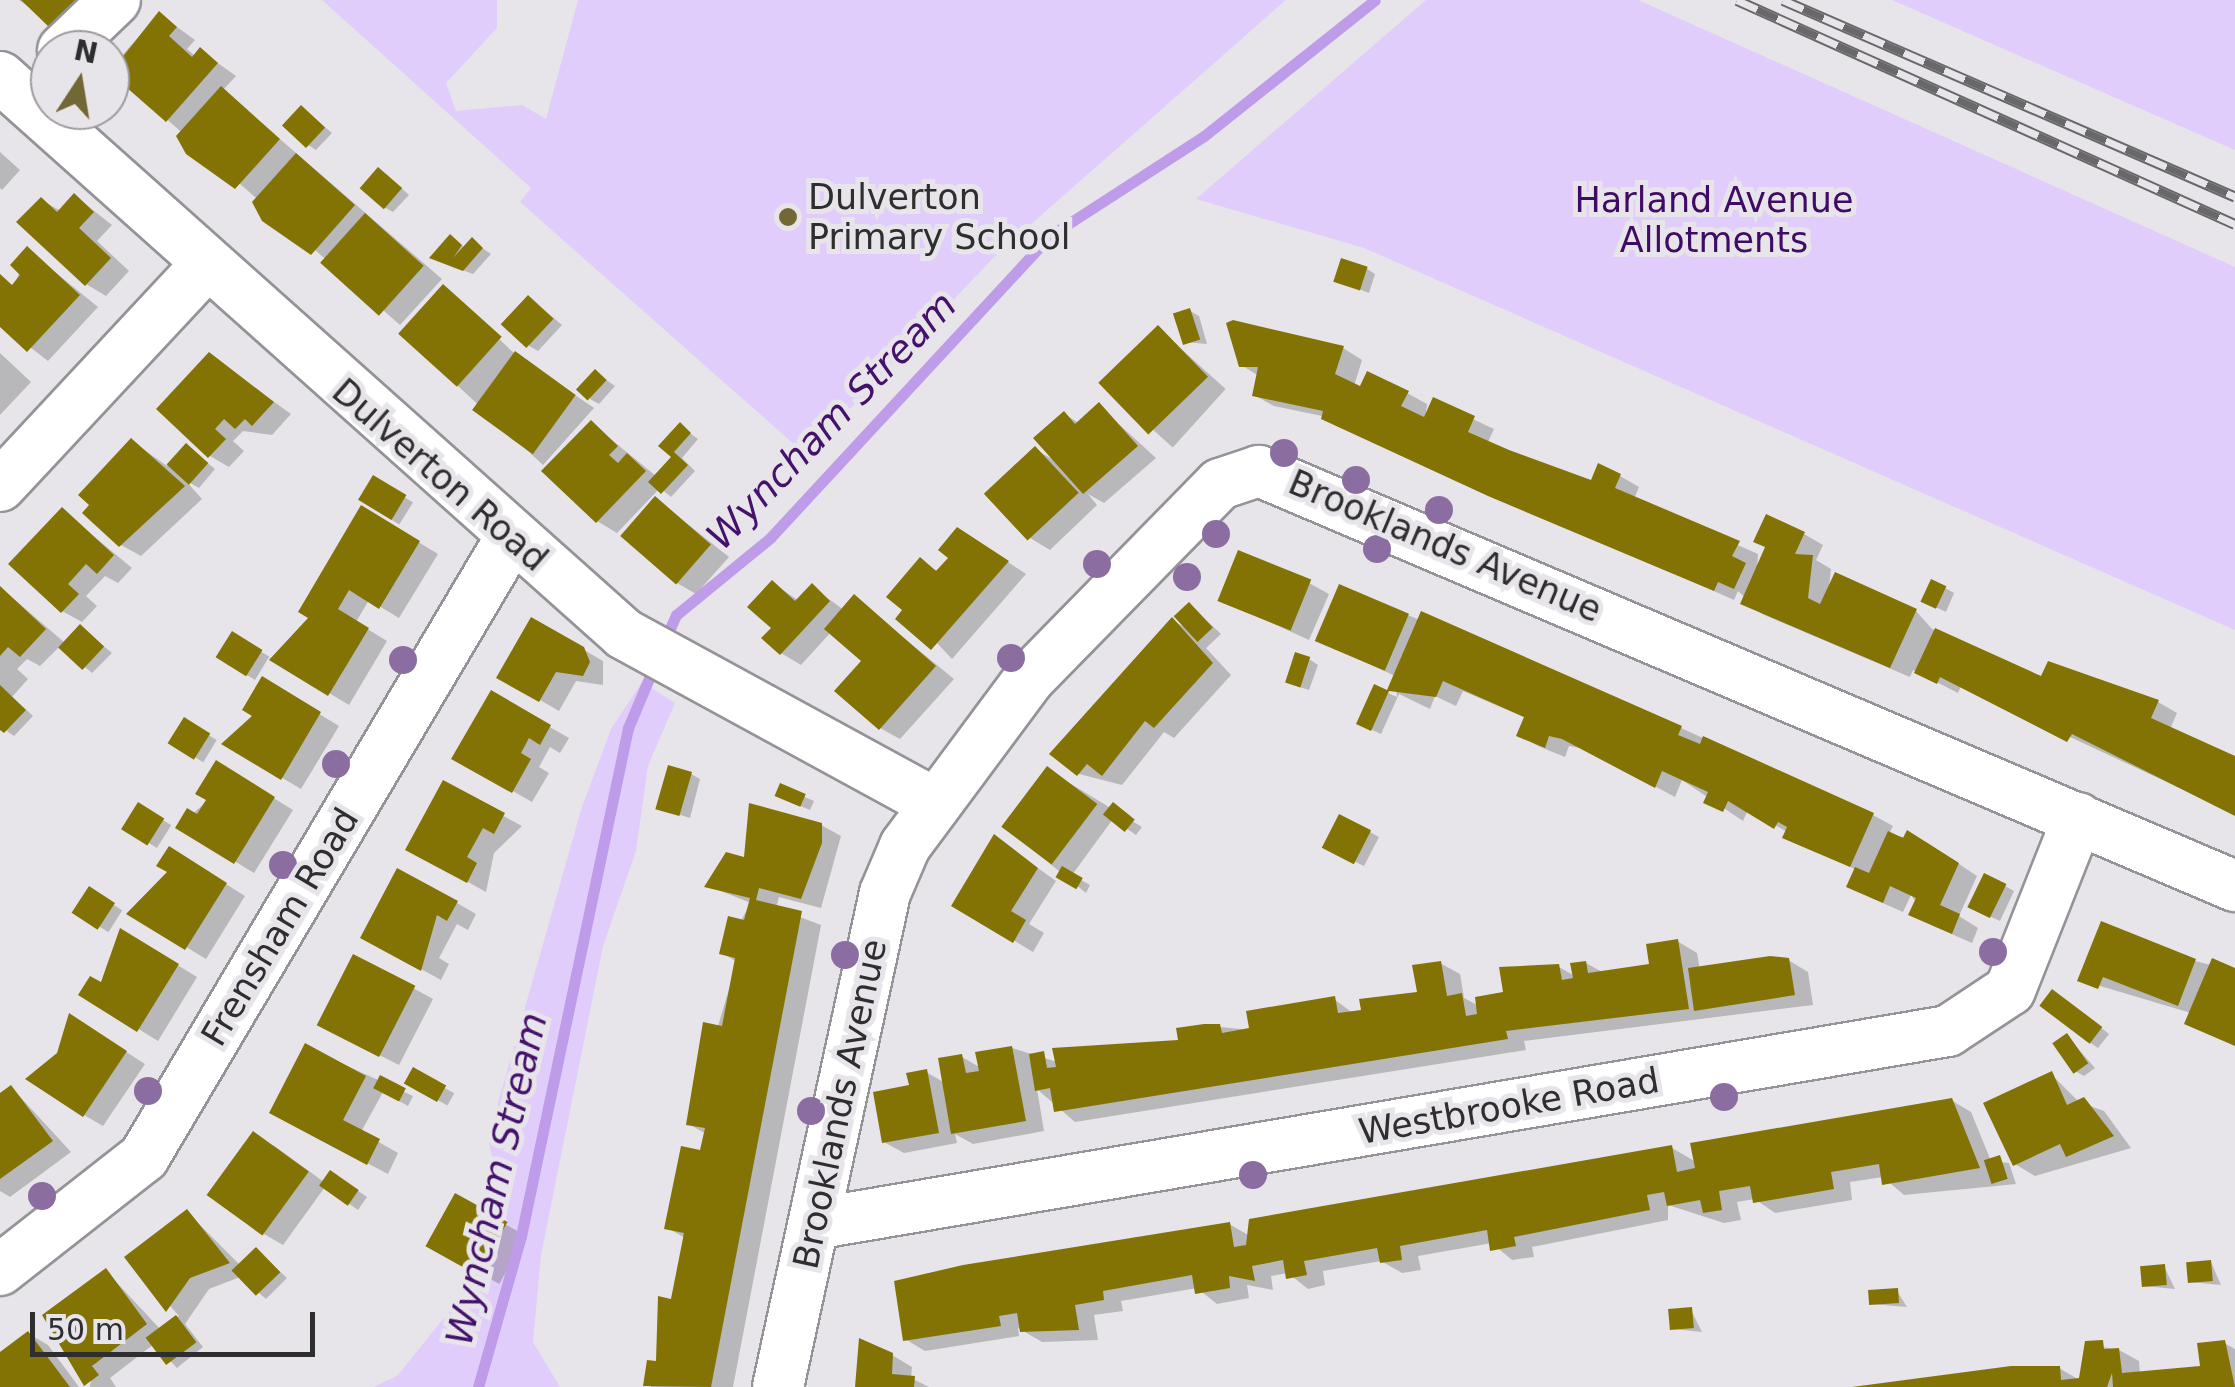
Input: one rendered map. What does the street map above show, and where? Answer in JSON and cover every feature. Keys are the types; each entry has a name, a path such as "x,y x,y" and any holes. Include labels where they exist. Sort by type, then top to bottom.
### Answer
{"street":[{"path":"84,30 115,0"},
{"name":"Dulverton Road","path":"22,78 204,266 510,539 624,634 693,677 932,802"},
{"path":"0,486 204,266"},
{"name":"Brooklands Avenue","path":"778,1387 885,893 932,802 1029,679 1220,484 1259,471 2235,886"},
{"name":"Frensham Road","path":"0,1270 144,1158 510,539"},
{"name":"Westbrooke Road","path":"814,1224 1948,1031 2010,990 2078,818"}],"green space":[{"name":"Dulverton Primary School","path":"322,0 497,0 497,28 446,83 456,111 522,105 546,119 578,0 1286,0 996,255 806,455 520,202 531,188"},
{"name":"Harland Avenue Allotments","path":"1426,0 1638,0 2235,267 2235,630 1364,248 1196,199"},
{"path":"1892,0 2235,0 2235,150 2157,116"},
{"path":"642,682 675,703 648,766 636,851 603,946 541,1255 533,1342 560,1387 373,1387 397,1376 478,1276 507,1223 488,1138 581,810 611,729"}],"building":[{"path":"21,0 76,0 49,27"},
{"path":"159,11 177,27 169,36 192,57 200,47 218,63 166,122 130,90 130,48"},
{"path":"221,86 280,139 235,189 186,154 176,136"},
{"path":"301,105 325,128 306,148 282,125"},
{"path":"296,153 355,205 311,255 262,221 252,202"},
{"path":"378,167 402,188 384,209 360,188"},
{"path":"74,193 94,212 79,228 111,258 85,286 16,222 41,197 57,212"},
{"path":"365,213 424,266 379,316 320,263"},
{"path":"450,234 462,245 453,258 472,237 483,248 463,271 429,258"},
{"path":"27,246 80,295 27,352 0,327 0,274 12,285 20,275 10,265"},
{"path":"1341,258 1368,267 1360,290 1333,282"},
{"path":"443,284 502,337 457,387 398,334"},
{"path":"528,295 554,319 526,348 501,324"},
{"path":"1190,308 1200,339 1183,345 1173,314"},
{"path":"1233,320 1344,346 1335,374 1360,386 1367,371 1409,391 1401,406 1424,417 1433,397 1475,416 1468,432 1509,450 1591,480 1598,463 1621,474 1615,488 1740,541 1732,556 1746,563 1734,589 1718,582 1714,591 1488,496 1321,419 1323,411 1252,396 1258,367 1239,367 1226,323"},
{"path":"1158,325 1208,377 1148,434 1098,383"},
{"path":"515,351 576,395 533,454 472,410"},
{"path":"209,352 274,402 252,426 245,419 235,429 224,419 215,429 226,439 208,458 156,409"},
{"path":"595,369 607,380 588,400 576,389"},
{"path":"1099,402 1138,446 1083,494 1033,438 1064,411 1075,424"},
{"path":"591,420 618,446 609,455 618,463 627,453 646,471 596,523 541,471"},
{"path":"680,422 691,433 674,452 688,465 661,494 648,482 671,457 658,446"},
{"path":"131,438 185,486 119,547 82,513 89,505 78,495"},
{"path":"186,443 208,463 189,485 167,465"},
{"path":"1035,446 1079,493 1027,541 984,494"},
{"path":"373,475 406,495 391,520 358,500"},
{"path":"655,496 711,545 676,585 620,536"},
{"path":"361,505 420,541 379,609 349,590 338,609 369,628 328,696 269,660 308,618 298,612"},
{"path":"62,507 114,555 97,574 86,564 68,584 79,594 61,613 8,564"},
{"path":"1766,514 1805,532 1795,554 1813,555 1808,598 1820,604 1835,572 1917,609 1890,668 1740,604 1765,547 1753,542"},
{"path":"957,527 1009,561 931,650 895,619 902,610 886,597 920,557 936,571 948,558 938,550"},
{"path":"1238,550 1311,580 1291,631 1217,601"},
{"path":"1931,579 1946,586 1936,609 1920,602"},
{"path":"772,580 795,601 812,583 830,601 780,655 761,638 771,628 747,607"},
{"path":"1339,584 1409,614 1385,671 1315,641"},
{"path":"0,586 46,629 20,657 8,647 0,656"},
{"path":"854,594 936,666 879,730 834,691 861,661 824,629"},
{"path":"1189,602 1213,628 1198,642 1174,616"},
{"path":"1421,611 1682,726 1678,735 1700,744 1703,736 1874,813 1850,867 1782,838 1787,827 1778,822 1774,829 1728,801 1723,812 1703,803 1708,792 1662,771 1655,788 1562,739 1549,736 1545,748 1516,736 1524,717 1443,681 1436,697 1389,691 1371,731 1356,724 1374,684 1387,690"},
{"path":"531,617 584,647 590,662 583,676 556,672 539,702 496,678"},
{"path":"1172,617 1213,663 1154,728 1145,721 1102,776 1087,764 1077,776 1049,754"},
{"path":"80,624 104,647 82,670 58,647"},
{"path":"1935,628 2041,676 2048,661 2159,700 2151,718 2235,756 2235,816 2072,734 2067,742 1940,677 1937,684 1914,673"},
{"path":"232,631 263,650 246,676 216,657"},
{"path":"1295,652 1310,657 1300,687 1285,682"},
{"path":"262,676 321,712 281,780 221,744 252,716 242,710"},
{"path":"0,685 26,710 4,733 0,730"},
{"path":"491,690 551,725 540,745 529,738 521,753 531,759 512,793 451,759"},
{"path":"184,717 210,733 194,760 168,743"},
{"path":"216,760 275,797 234,864 175,828 187,808 197,814 206,800 195,794"},
{"path":"668,765 692,772 679,816 655,809"},
{"path":"1047,766 1097,804 1052,865 1001,827"},
{"path":"443,780 505,813 494,834 483,828 467,857 477,863 467,883 405,850"},
{"path":"780,783 806,794 800,807 775,796"},
{"path":"138,802 164,818 147,846 121,829"},
{"path":"1113,802 1135,820 1125,832 1103,814"},
{"path":"749,803 822,823 822,843 801,899 759,888 756,900 802,911 711,1387 643,1386 647,1360 656,1361 658,1296 671,1299 684,1233 664,1229 681,1146 700,1150 705,1128 686,1125 703,1022 722,1026 735,958 719,954 728,916 744,920 750,898 704,887 726,852 744,857"},
{"path":"1339,814 1371,830 1354,864 1322,848"},
{"path":"1907,830 1959,863 1940,905 1960,914 1952,934 1908,915 1916,898 1890,886 1883,903 1846,887 1855,867 1869,873 1888,831 1903,838"},
{"path":"994,834 1038,868 1011,911 1026,920 1013,943 951,906"},
{"path":"169,846 227,883 185,950 126,914 167,872 156,866"},
{"path":"1062,866 1083,878 1076,889 1056,877"},
{"path":"397,868 458,901 447,921 437,915 421,971 360,938"},
{"path":"1984,873 2006,884 1990,918 1967,907"},
{"path":"89,886 115,903 98,930 72,913"},
{"path":"2101,921 2196,959 2178,1006 2103,977 2098,989 2077,981"},
{"path":"120,928 179,964 137,1032 78,995 90,976 101,982"},
{"path":"1678,939 1689,1009 1506,1031 1508,1039 1054,1112 1050,1088 1035,1091 1029,1054 1044,1051 1047,1068 1056,1067 1052,1048 1178,1040 1176,1028 1204,1024 1220,1024 1222,1033 1249,1028 1246,1011 1335,996 1338,1013 1361,1010 1359,999 1417,992 1412,965 1441,961 1447,996 1462,993 1466,1016 1477,1014 1475,997 1503,992 1499,967 1559,964 1562,980 1573,978 1570,963 1586,961 1588,973 1649,964 1646,944"},
{"path":"353,954 415,986 379,1057 317,1025"},
{"path":"1770,956 1789,958 1795,995 1694,1011 1688,968"},
{"path":"2212,958 2235,968 2235,1046 2184,1024"},
{"path":"2052,989 2102,1027 2090,1044 2039,1006"},
{"path":"69,1013 127,1051 83,1117 25,1079 57,1053"},
{"path":"2067,1033 2088,1063 2073,1074 2052,1043"},
{"path":"305,1043 366,1076 343,1120 380,1139 367,1165 269,1113"},
{"path":"1012,1046 1026,1121 951,1134 938,1058 962,1054 966,1073 979,1071 975,1052"},
{"path":"413,1067 446,1085 437,1102 404,1084"},
{"path":"927,1069 939,1133 882,1143 873,1092 909,1085 906,1073"},
{"path":"2052,1071 2067,1105 2084,1097 2114,1136 2066,1157 2060,1144 2013,1166 1983,1103"},
{"path":"380,1075 406,1088 399,1102 373,1088"},
{"path":"11,1085 53,1141 0,1179 0,1093"},
{"path":"1952,1098 1980,1168 1882,1185 1879,1164 1831,1172 1834,1189 1753,1203 1750,1186 1719,1191 1722,1210 1703,1213 1700,1200 1667,1206 1664,1192 1647,1195 1650,1210 1514,1237 1516,1246 1490,1251 1487,1230 1400,1246 1402,1260 1380,1263 1377,1248 1304,1261 1307,1275 1286,1279 1283,1260 1252,1266 1255,1281 1229,1276 1230,1288 1195,1294 1192,1275 1103,1291 1104,1300 1075,1305 1079,1330 1020,1332 1017,1313 999,1316 1001,1326 903,1341 894,1281 963,1265 1230,1222 1234,1247 1246,1245 1249,1219 1672,1145 1677,1172 1695,1168 1690,1143"},
{"path":"253,1131 309,1172 262,1235 207,1195"},
{"path":"2000,1155 2008,1179 1992,1184 1984,1160"},
{"path":"330,1170 359,1190 348,1206 319,1186"},
{"path":"455,1193 507,1222 478,1275 425,1246"},
{"path":"187,1209 230,1263 190,1278 166,1312 124,1257"},
{"path":"256,1247 280,1272 256,1296 232,1271"},
{"path":"2211,1260 2213,1281 2188,1283 2186,1262"},
{"path":"2165,1264 2167,1285 2142,1287 2140,1266"},
{"path":"106,1268 147,1324 92,1366 99,1375 84,1386 42,1315"},
{"path":"1898,1288 1899,1303 1869,1305 1868,1290"},
{"path":"1692,1307 1694,1328 1670,1330 1668,1309"},
{"path":"176,1315 196,1342 166,1365 146,1338"},
{"path":"28,1331 70,1387 0,1387 0,1352"},
{"path":"859,1338 893,1353 892,1374 915,1376 914,1387 855,1387"},
{"path":"2103,1340 2104,1349 2119,1348 2122,1373 2200,1366 2197,1343 2225,1340 2235,1387 2113,1387 2112,1373 2107,1387 1852,1387 2011,1366 2060,1366 2061,1380 2079,1378 2085,1341"}],"waterway":[{"name":"Wyncham Stream","path":"664,642 676,615 770,538 1051,235 1204,136 1375,0"},
{"name":"Wyncham Stream","path":"478,1387 521,1236 628,728 655,664"}],"railway":[{"path":"1737,0 2235,224"},
{"path":"1783,0 2235,197"}],"place":[{"name":"Dulverton Primary School","path":"788,217"}]}
